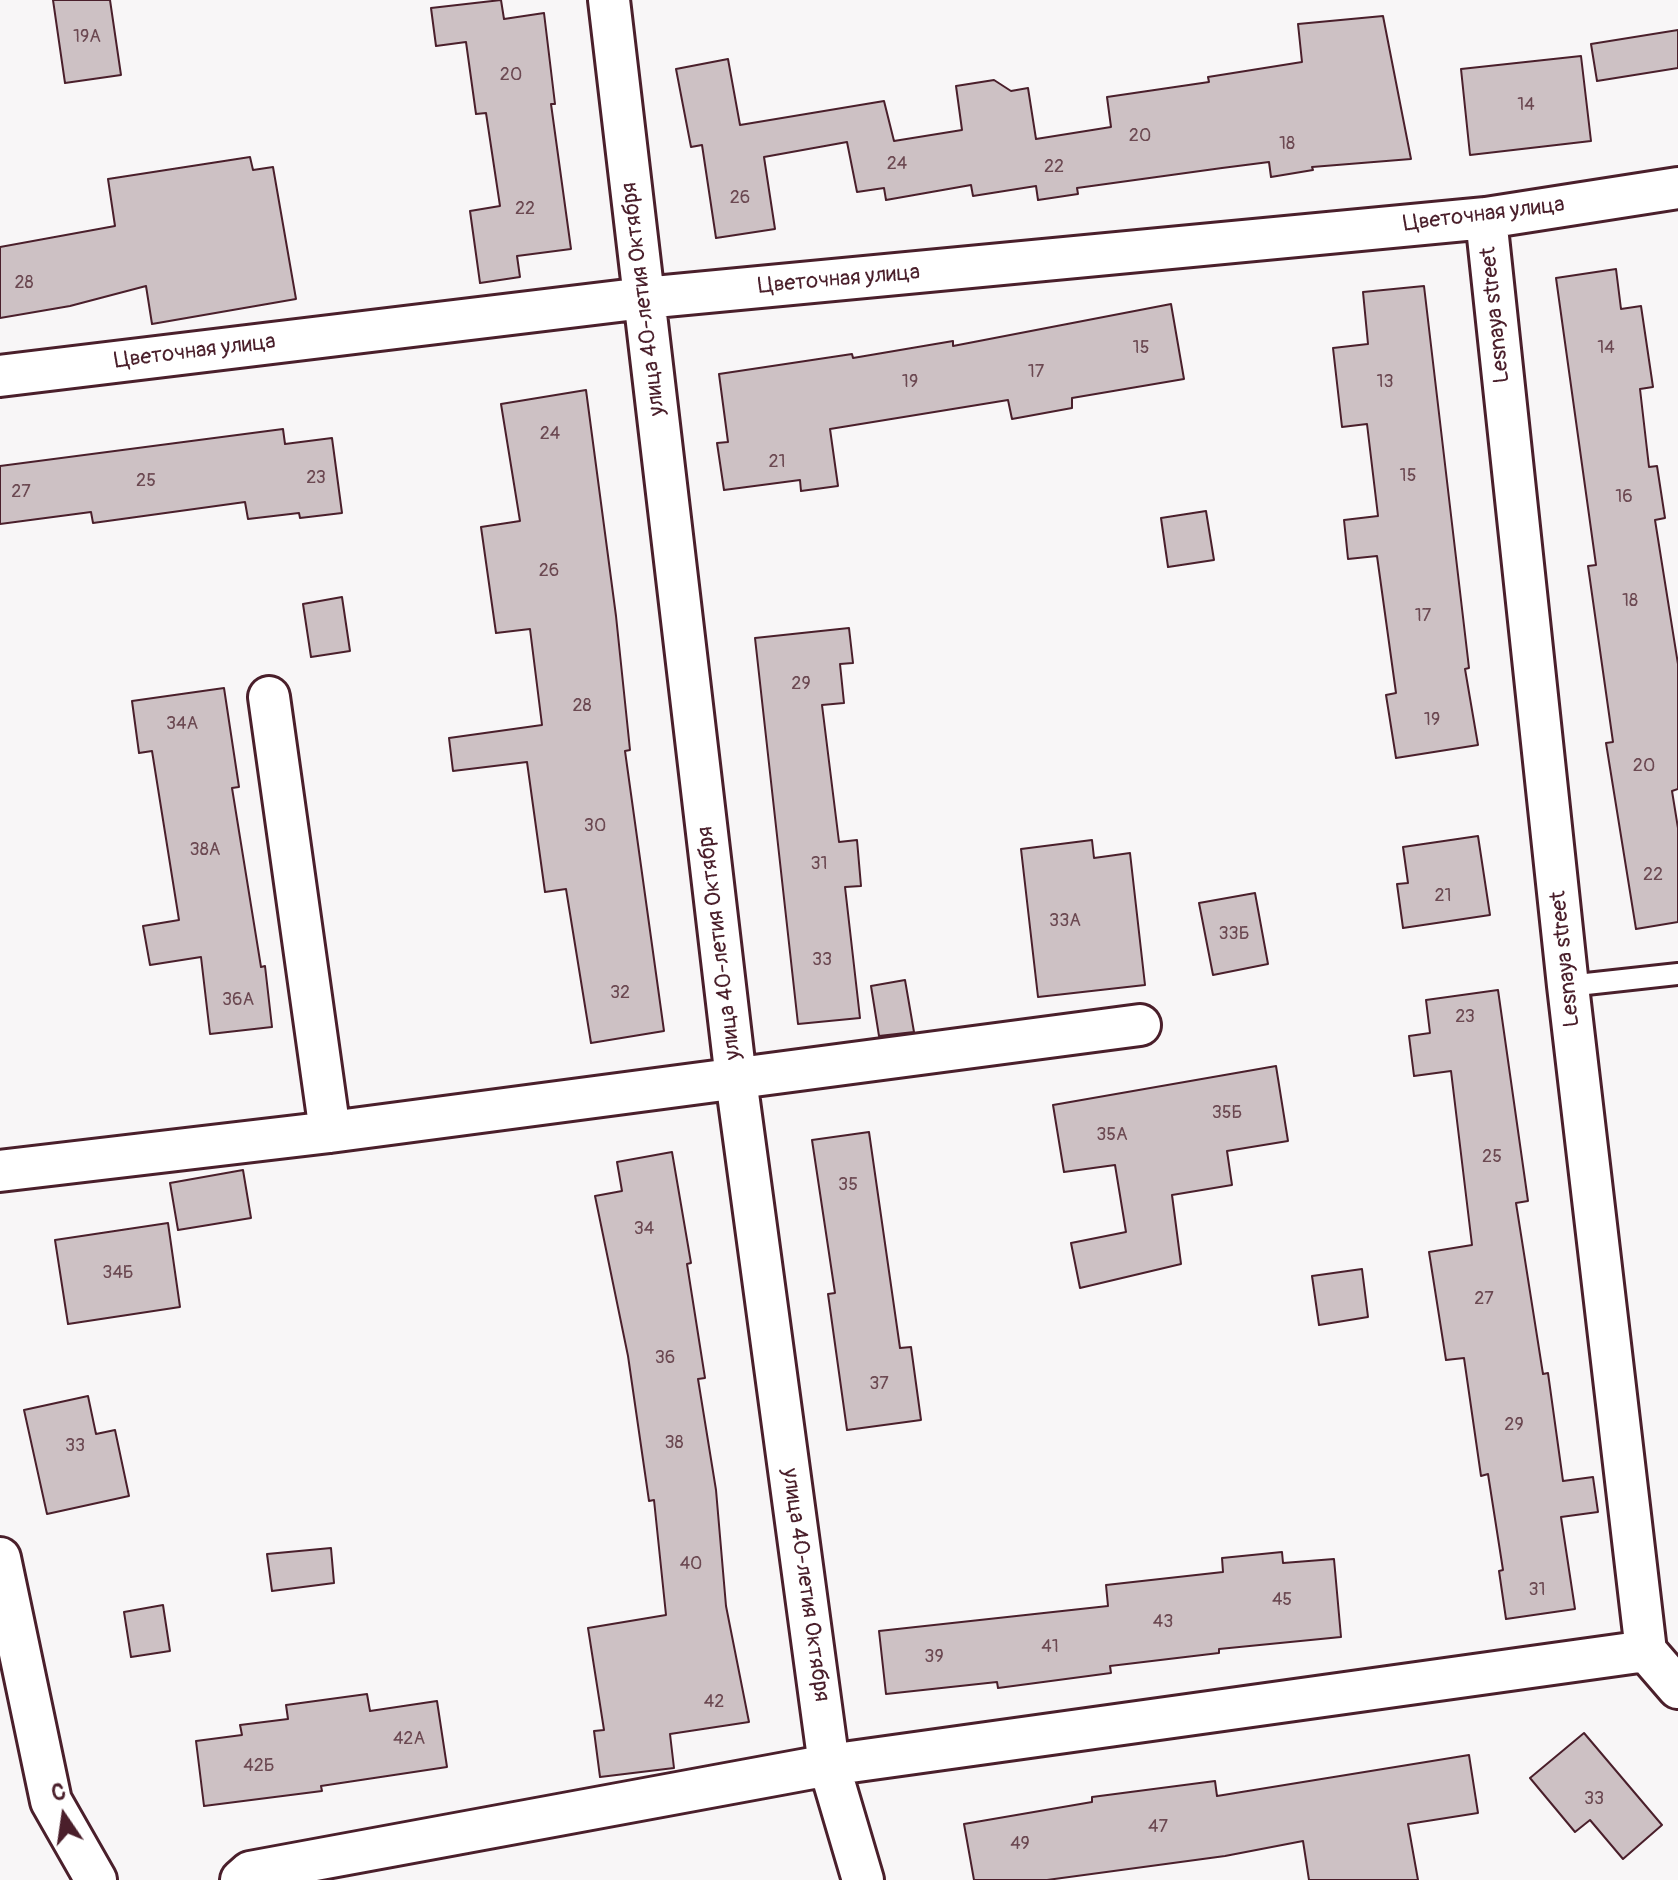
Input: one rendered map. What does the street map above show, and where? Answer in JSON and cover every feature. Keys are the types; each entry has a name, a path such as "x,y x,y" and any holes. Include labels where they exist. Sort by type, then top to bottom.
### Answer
{"street":[{"name":"улица 40-летия Октября","path":"609,0 736,1079 829,1765 863,1880"},
{"name":"Цветочная улица","path":"0,376 644,298 1486,218 1678,188"},
{"name":"Lesnaya street","path":"1486,218 1568,986 1646,1651"},
{"path":"269,697 330,1132"},
{"path":"0,1171 330,1132 1140,1025"},
{"path":"0,1558 51,1801 96,1880"},
{"path":"241,1880 250,1872 829,1765 1646,1651 1678,1688"}],"lane":[{"path":"1568,986 1678,974"}],"building":[{"path":"53,0 110,0 121,75 65,83"},
{"path":"501,0 504,19 544,13 555,104 551,104 571,249 517,256 520,277 480,283 470,211 500,206 486,113 476,114 466,42 436,46 431,8"},
{"path":"1383,16 1411,159 1312,167 1313,170 1271,177 1269,162 1077,188 1078,194 1038,200 1036,186 973,196 971,185 886,200 884,188 857,192 847,142 764,157 775,229 716,238 702,145 691,147 676,69 728,59 740,125 884,101 894,141 962,130 956,86 994,80 1011,91 1028,88 1036,139 1111,127 1107,97 1209,82 1208,77 1302,62 1298,24"},
{"path":"1678,30 1678,68 1597,81 1591,44"},
{"path":"1581,56 1591,141 1470,155 1461,69"},
{"path":"250,157 253,170 273,167 296,299 152,324 146,286 70,306 0,318 0,247 115,226 108,179"},
{"path":"1616,269 1621,309 1641,306 1653,387 1640,389 1649,467 1657,466 1665,518 1655,520 1678,664 1678,789 1672,791 1678,828 1678,922 1636,929 1606,743 1613,742 1588,566 1596,565 1556,278"},
{"path":"1424,286 1469,668 1465,669 1478,745 1396,758 1386,695 1396,693 1377,556 1348,559 1344,520 1378,516 1367,424 1342,427 1333,348 1368,344 1363,292"},
{"path":"1171,304 1184,379 1072,398 1072,408 1012,419 1008,400 830,429 838,486 801,491 800,480 724,490 717,443 728,442 719,374 852,354 853,358 953,341 953,346"},
{"path":"586,390 616,616 630,750 625,751 664,1031 591,1043 566,889 545,892 527,762 453,771 449,738 542,725 530,629 496,633 481,527 520,521 501,404"},
{"path":"283,429 285,444 332,438 342,513 300,518 299,513 248,519 245,502 93,523 91,512 0,524 0,466"},
{"path":"1206,511 1214,560 1168,567 1161,518"},
{"path":"342,597 350,651 311,657 303,604"},
{"path":"849,628 853,663 840,664 844,703 822,705 839,842 857,840 861,886 845,887 860,1018 798,1024 755,638"},
{"path":"224,688 239,787 232,788 261,967 265,966 272,1027 210,1034 201,957 150,965 143,926 179,920 152,751 139,753 132,701"},
{"path":"1478,836 1490,915 1403,928 1397,884 1408,883 1403,847"},
{"path":"1092,840 1094,858 1130,853 1145,985 1038,997 1021,849"},
{"path":"1255,893 1268,964 1213,975 1199,903"},
{"path":"905,980 914,1032 879,1036 871,986"},
{"path":"1498,990 1528,1201 1516,1203 1543,1374 1548,1373 1563,1481 1593,1477 1598,1512 1561,1517 1575,1609 1506,1619 1499,1571 1503,1570 1488,1474 1481,1476 1464,1358 1446,1360 1429,1252 1472,1245 1451,1071 1414,1076 1409,1036 1430,1033 1426,1000"},
{"path":"1276,1066 1288,1141 1227,1151 1232,1185 1172,1195 1181,1264 1080,1288 1071,1243 1126,1232 1115,1165 1064,1172 1053,1105"},
{"path":"869,1132 900,1348 911,1347 921,1420 847,1430 828,1294 835,1293 812,1140"},
{"path":"672,1152 691,1263 687,1264 705,1378 698,1379 716,1490 726,1606 749,1722 670,1734 674,1768 600,1777 594,1731 604,1730 588,1628 666,1615 654,1500 649,1501 628,1356 595,1196 622,1191 617,1162"},
{"path":"243,1170 251,1218 178,1230 170,1183"},
{"path":"168,1223 180,1307 68,1324 55,1240"},
{"path":"1362,1269 1368,1317 1319,1325 1312,1276"},
{"path":"88,1396 96,1434 115,1430 129,1496 47,1514 24,1410"},
{"path":"331,1548 334,1583 272,1591 267,1554"},
{"path":"1282,1552 1283,1563 1334,1559 1341,1637 1219,1649 1219,1653 1110,1666 1111,1673 998,1688 997,1682 886,1694 879,1631 1108,1606 1106,1585 1223,1572 1222,1558"},
{"path":"163,1605 170,1651 131,1657 124,1612"},
{"path":"367,1694 370,1711 437,1701 447,1767 321,1786 322,1791 204,1806 196,1741 242,1735 240,1725 288,1719 286,1705"},
{"path":"1584,1733 1662,1825 1623,1859 1590,1820 1575,1832 1530,1778"},
{"path":"1469,1755 1478,1813 1408,1824 1418,1880 1309,1880 1303,1841 1225,1856 1047,1880 974,1880 964,1824 1092,1802 1092,1797 1215,1781 1217,1796"}]}
